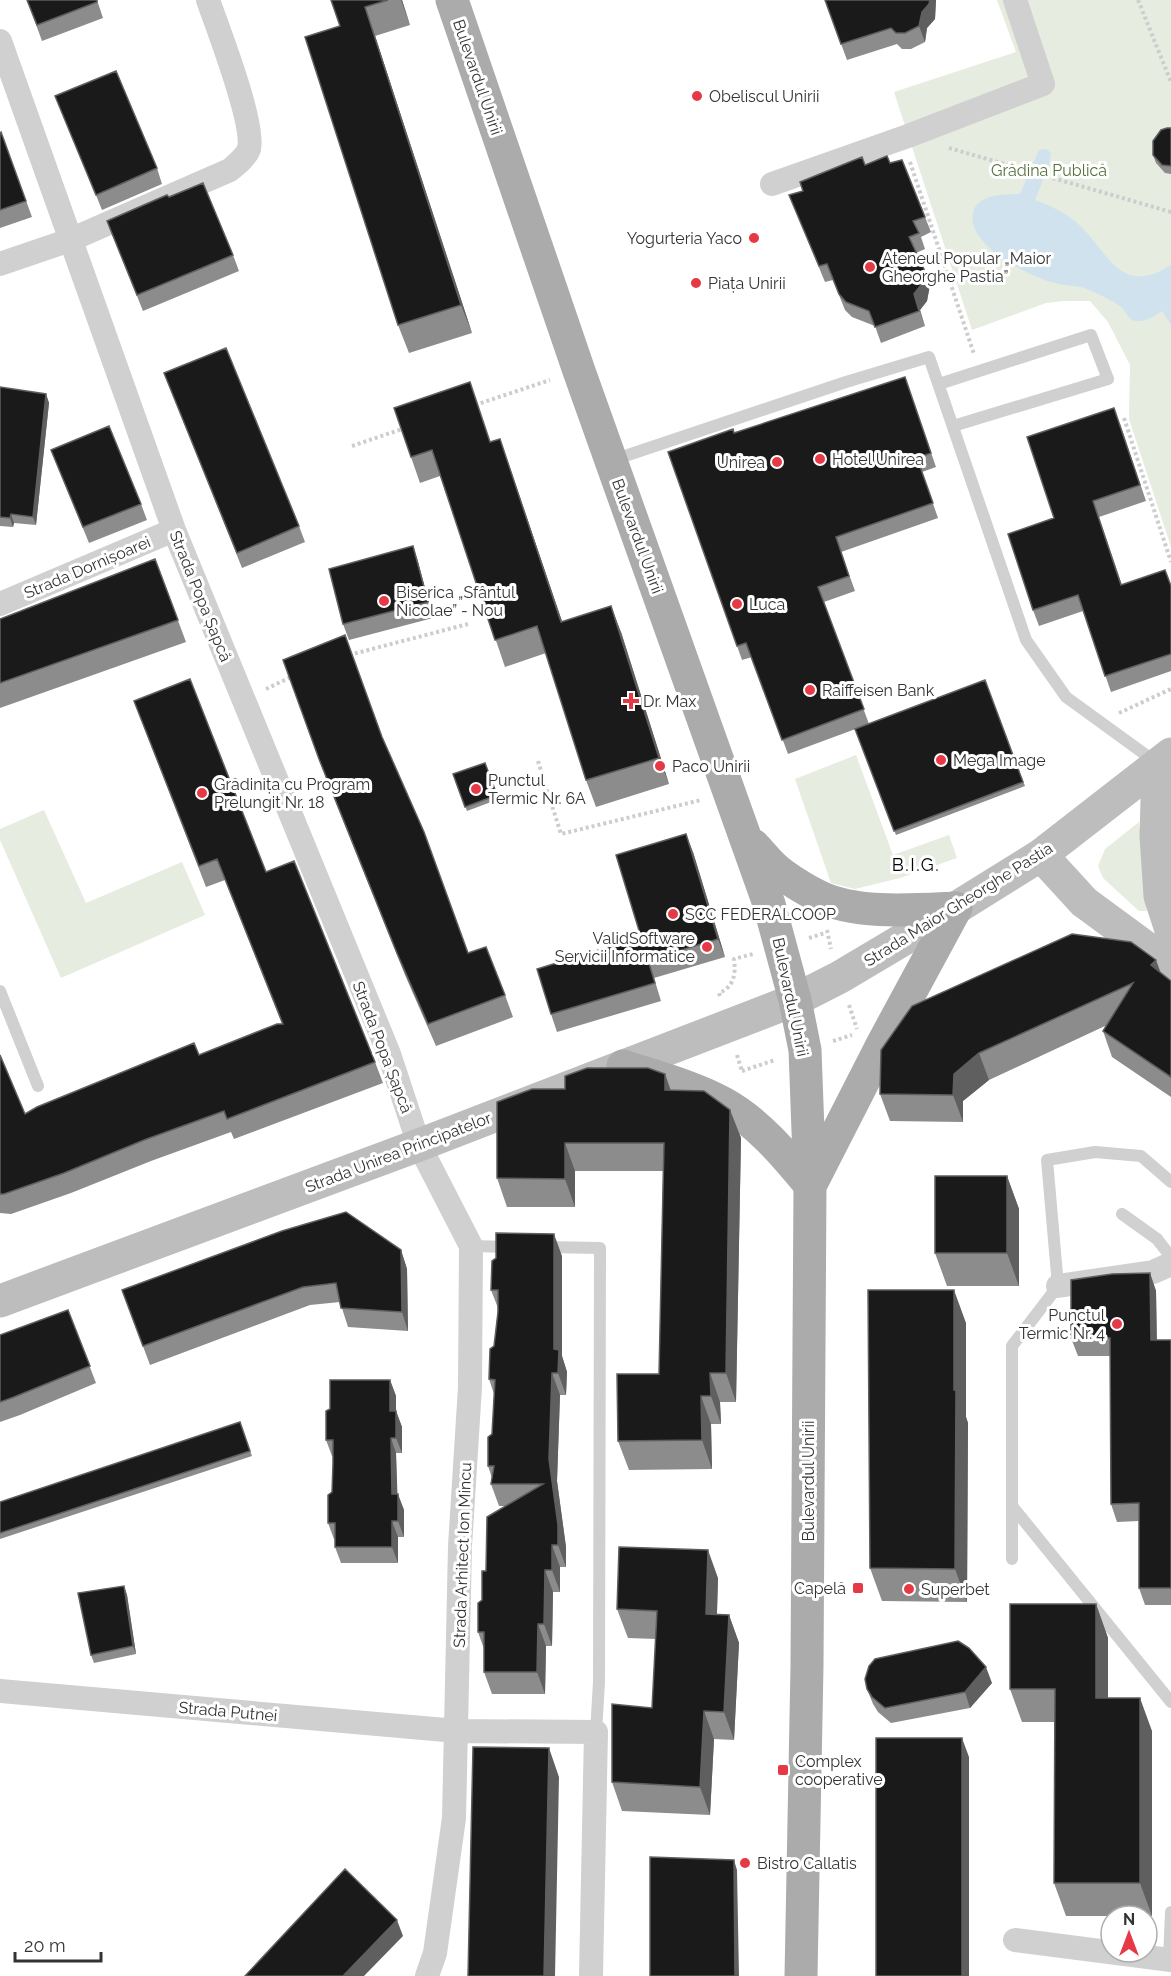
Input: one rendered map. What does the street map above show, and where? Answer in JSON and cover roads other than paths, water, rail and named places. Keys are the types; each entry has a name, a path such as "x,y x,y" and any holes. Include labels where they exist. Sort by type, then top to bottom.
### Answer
{"main road":[{"name":"Bulevardul Unirii","path":"452,0 579,370 769,904 795,1000 805,1050 810,1185 807,1665 801,1976"},
{"name":"Strada Maior Gheorghe Pastia","path":"795,1000 956,908 1041,855 1164,759"},
{"path":"1164,759 1156,836 1160,896 1171,930"},
{"path":"747,839 780,873 819,897 864,908 908,910 956,908"},
{"path":"1041,855 1084,902 1171,966"},
{"path":"623,1066 698,1091 724,1103 751,1122 787,1157 810,1185 956,908"},
{"name":"Strada Unirea Principatelor","path":"0,1301 419,1145 795,1000"}],"street":[{"path":"0,264 70,240 231,170 240,161 248,150 248,121 208,0"},
{"path":"772,184 905,137 1043,84 1015,0"},
{"name":"Strada Popa Șapcă","path":"0,41 174,530 389,1054 419,1145"},
{"name":"Strada Dornișoarei","path":"0,604 174,530"},
{"name":"Strada Arhitect Ion Mincu","path":"419,1145 471,1246 470,1387 460,1546 454,1818 435,1953 427,1976"},
{"path":"1058,1286 1153,1272 1171,1264"},
{"name":"Strada Putnei","path":"0,1691 457,1731 596,1732"},
{"path":"591,1976 596,1732"},
{"path":"1015,1940 1170,1959"}],"lane":[{"path":"939,384 1091,335 1108,379 953,426"},
{"path":"611,461 846,382 930,357 1026,640 1066,698 1100,722 1164,759"},
{"path":"0,991 38,1086"},
{"path":"1012,1559 1012,1346 1058,1286 1047,1160 1095,1152 1141,1156 1171,1182"},
{"path":"1122,1214 1157,1239 1171,1257"},
{"path":"471,1246 600,1248 599,1682 596,1732"},
{"path":"1012,1506 1171,1702"},
{"path":"1170,1959 1171,1912"}],"water":[{"path":"1046,149 1051,153 1049,165 1035,200 1056,209 1076,222 1106,256 1126,273 1138,276 1153,274 1171,265 1171,325 1162,311 1146,320 1134,320 1121,307 1095,293 1083,288 1044,280 1031,274 1002,257 979,236 973,225 973,213 976,206 992,196 1020,194 1039,150"}],"place":[{"name":"Obeliscul Unirii","path":"697,96"},
{"name":"Yogurteria Yaco","path":"754,238"},
{"name":"Ateneul Popular „Maior Gheorghe Pastia”","path":"870,267"},
{"name":"Piața Unirii","path":"696,283"},
{"name":"Hotel Unirea","path":"820,459"},
{"name":"Unirea","path":"777,462"},
{"name":"Biserica „Sfântul Nicolae” - Nou","path":"384,601"},
{"name":"Luca","path":"737,604"},
{"name":"Raiffeisen Bank","path":"810,690"},
{"name":"Dr. Max","path":"631,701"},
{"name":"Mega Image","path":"941,760"},
{"name":"Paco Unirii","path":"660,766"},
{"name":"Punctul Termic Nr. 6A","path":"476,789"},
{"name":"Grădinița cu Program Prelungit Nr. 18","path":"202,793"},
{"name":"SCC FEDERALCOOP","path":"673,914"},
{"name":"ValidSoftware Servicii Informatice","path":"707,947"},
{"name":"Punctul Termic Nr. 4","path":"1117,1324"},
{"name":"Capelă","path":"858,1588"},
{"name":"Superbet","path":"909,1589"},
{"name":"Complex cooperative","path":"783,1770"},
{"name":"Bistro Callatis","path":"745,1863"}],"district":[{"name":"B.I.G.","path":"916,865"}],"park label":[{"name":"Grădina Publică","path":"1049,170"}]}
